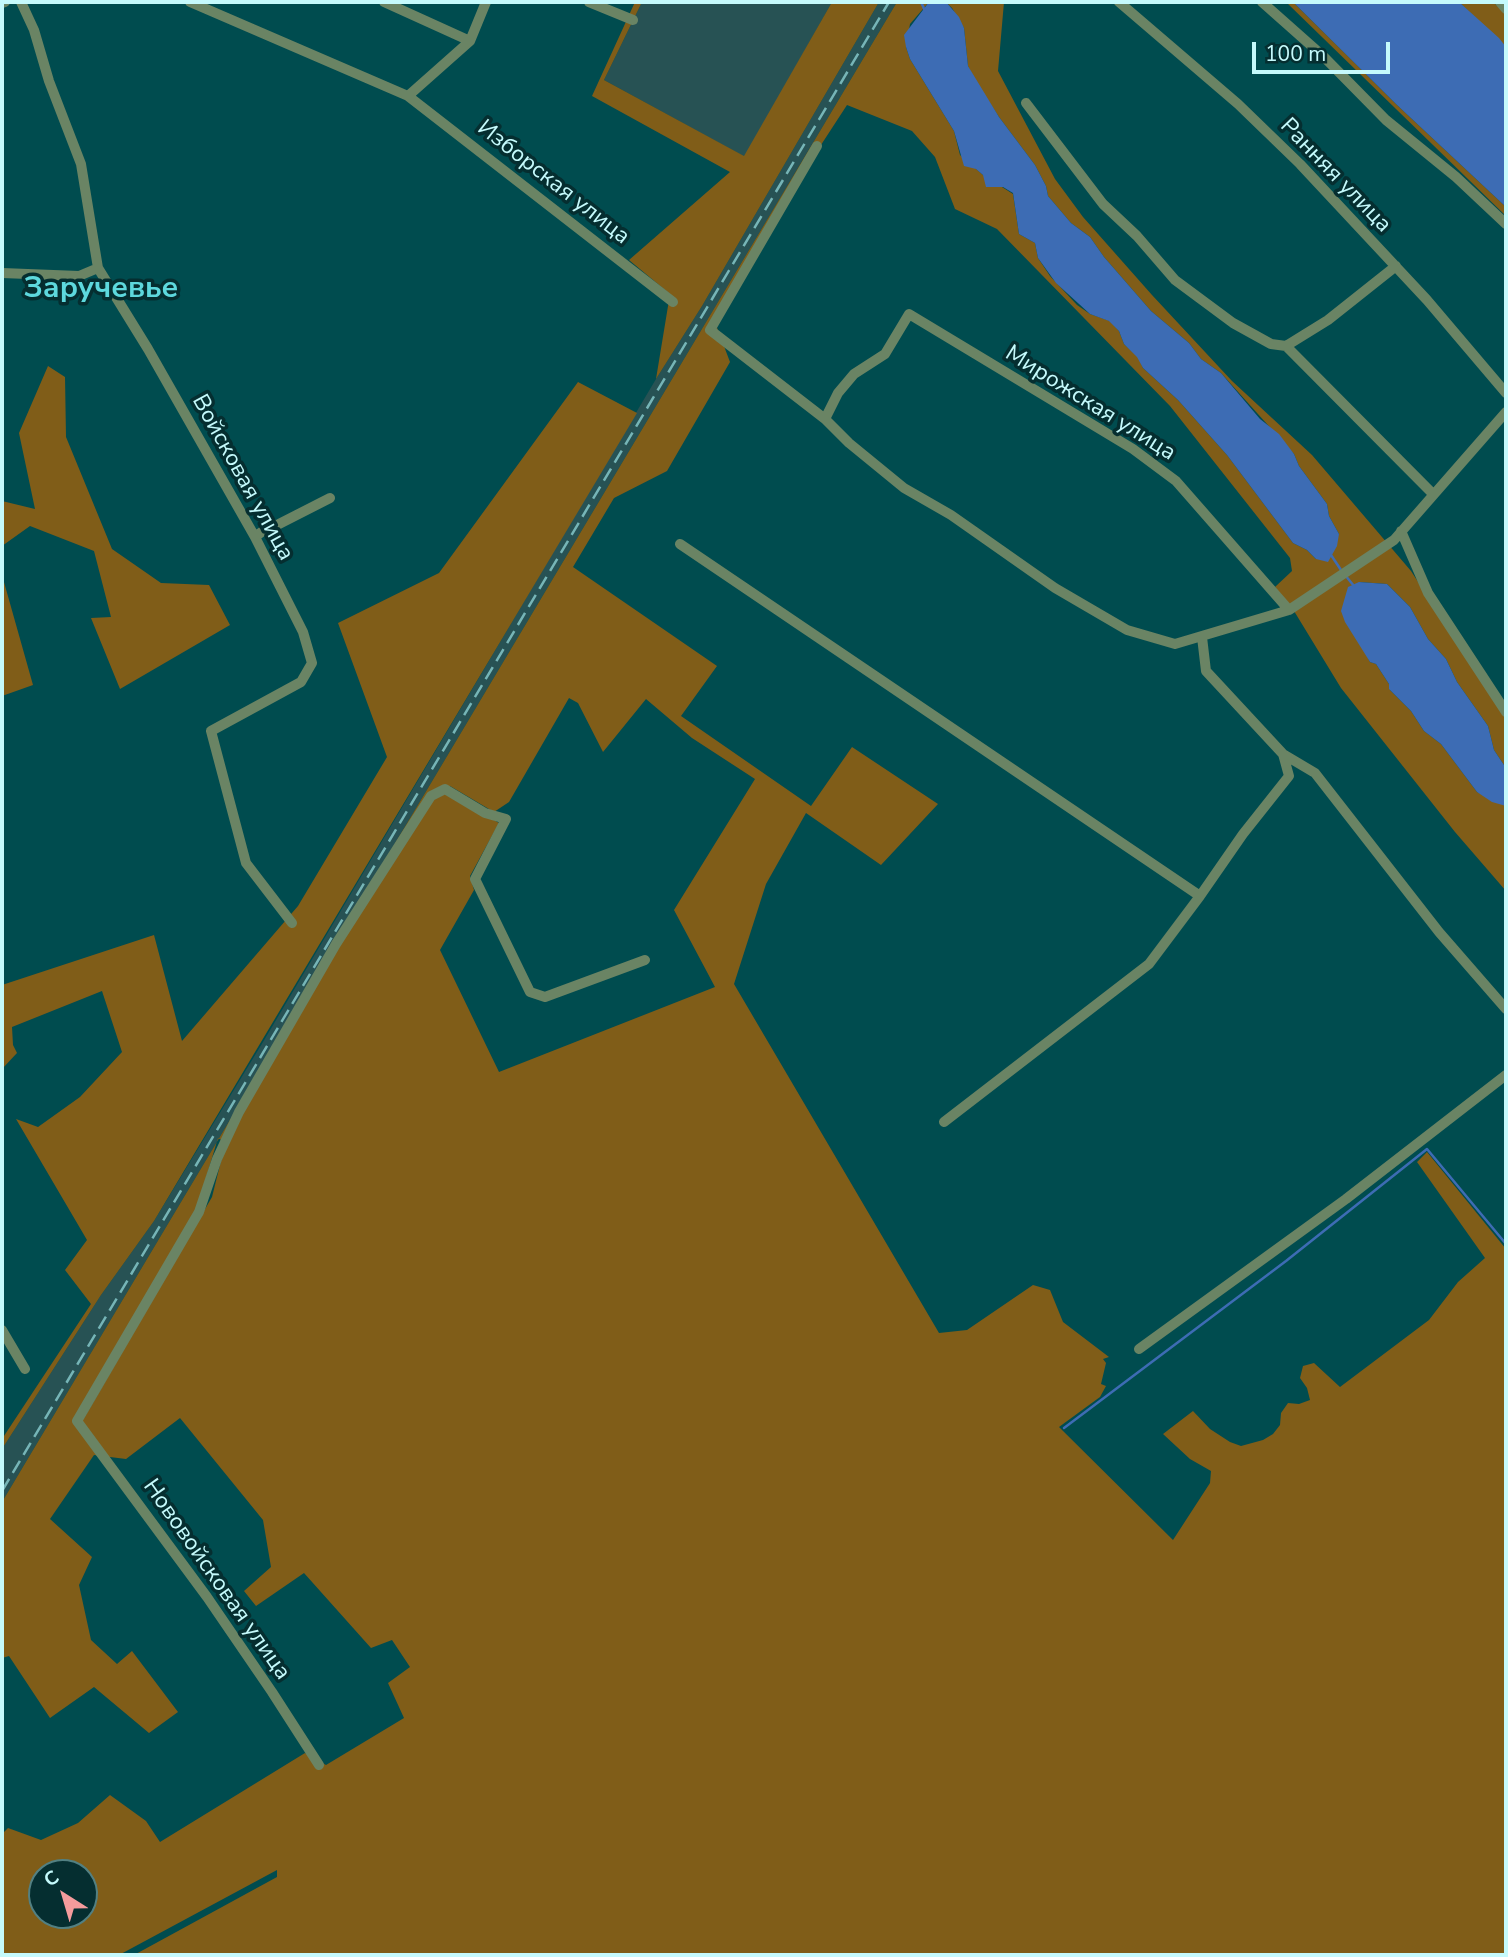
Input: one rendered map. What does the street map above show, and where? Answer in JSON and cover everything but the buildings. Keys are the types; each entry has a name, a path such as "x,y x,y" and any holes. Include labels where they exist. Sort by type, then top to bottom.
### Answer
{"street":[{"name":"Войсковая улица","path":"22,2 34,30 49,81 82,164 99,268 255,537 303,632 312,663 301,682 211,732 246,863 292,923"},
{"name":"Изборская улица","path":"190,2 408,96 673,302"},
{"path":"384,2 470,41"},
{"path":"408,96 470,41 486,2"},
{"path":"589,2 633,20"},
{"name":"Ранняя улица","path":"1119,2 1238,104 1300,164 1427,300 1506,393"},
{"path":"1262,2 1324,57 1386,120 1457,177 1506,224"},
{"path":"1500,2 1506,9"},
{"path":"1026,103 1103,204 1138,236 1175,280 1233,323 1271,344 1286,346 1433,494"},
{"path":"817,146 709,330 825,419 849,443 904,488 951,515 1055,588 1126,630 1175,644 1289,610 1394,540 1506,412"},
{"path":"1286,346 1328,320 1396,266"},
{"path":"2,274 79,276 99,268"},
{"name":"Мирожская улица","path":"825,419 838,393 854,374 884,354 909,314 1102,429 1176,481 1289,610"},
{"path":"255,537 268,527 330,498"},
{"path":"1401,531 1429,593 1506,712"},
{"path":"680,544 1200,896"},
{"path":"1202,637 1206,671 1283,754 1315,773 1439,932 1506,1009"},
{"path":"944,1122 1149,964 1243,834 1289,776 1283,754"},
{"name":"Нововойсковая улица","path":"318,1765 208,1597 77,1421 199,1212 217,1159 239,1112 336,944 431,796 445,789 485,813 506,819 475,879 530,992 545,997 645,960"},
{"path":"1139,1349 1346,1199 1506,1075"},
{"path":"2,1329 25,1369"}],"shaded area":[{"path":"635,2 642,2 604,80 744,156 832,2 879,2 702,306 656,379 670,294 629,260 730,172 592,96"},
{"path":"642,2 832,2 745,157 604,80"},
{"path":"879,2 897,2 2,1502 2,1449 101,1295 154,1221 263,1042 656,379 702,306"},
{"path":"897,2 929,2 910,24 906,47 910,59 954,131 960,155 983,175 1013,194 1019,234 1035,243 1038,258 1050,276 1077,305 1090,314 1110,321 1119,331 1124,344 1138,357 1143,368 1178,400 1227,455 1293,543 1307,550 1316,559 1339,534 1329,516 1327,504 1299,466 1294,454 1221,373 1201,359 1189,343 1151,311 1090,237 1071,223 1048,196 1035,165 973,77 968,66 964,28 946,2 1004,2 998,71 1055,179 1083,217 1152,295 1232,381 1312,455 1411,571 1506,718 1506,768 1494,750 1488,726 1457,682 1446,659 1428,639 1410,607 1387,584 1359,582 1365,652 1370,662 1376,664 1390,690 1411,711 1424,731 1441,744 1477,792 1506,806 1506,891 1455,832 1341,688 1294,611 1275,587 1292,571 1290,558 1170,406 997,229 955,209 935,157 912,131 847,105 716,325 730,362 667,471 614,498 573,567 717,666 681,716 811,806 852,747 938,804 881,865 806,813 766,884 734,984 939,1333 967,1330 1033,1285 1050,1290 1063,1322 1109,1357 1103,1359 1106,1363 1101,1384 1106,1386 1100,1397 1059,1427 1173,1540 1210,1483 1211,1471 1190,1459 1163,1434 1193,1411 1210,1429 1230,1442 1241,1446 1263,1440 1273,1434 1280,1425 1281,1413 1288,1403 1299,1404 1310,1400 1307,1388 1300,1378 1303,1366 1314,1363 1340,1387 1429,1320 1458,1282 1485,1258 1417,1162 1427,1152 1506,1249 1506,1955 134,1955 277,1877 277,1870 119,1955 2,1955 2,1834 8,1828 41,1840 78,1823 110,1795 146,1821 160,1842 305,1753 326,1765 404,1718 388,1683 410,1667 392,1640 371,1648 304,1573 256,1606 244,1591 271,1567 263,1520 180,1418 126,1459 94,1455 50,1519 92,1557 79,1585 91,1640 117,1664 132,1651 178,1712 149,1733 94,1687 50,1718 9,1656 2,1658 2,1502 217,1142 196,1211 83,1420 212,1197 228,1144 219,1139","holes":["569,698 578,703 603,752 646,699 692,738 755,779 674,910 715,987 499,1072 440,950 474,890 470,876 499,823 446,793 450,786 494,812 509,802"]},
{"path":"1286,2 1293,2 1506,207 1506,216"},
{"path":"1459,2 1493,2 1506,14 1506,47"},
{"path":"48,366 65,377 66,437 112,549 161,583 209,585 230,625 120,689 91,618 111,617 94,551 30,526 2,546 2,501 35,509 19,433"},
{"path":"578,382 637,413 154,1221 101,1295 2,1449 2,1439 91,1304 65,1270 87,1240 16,1119 38,1127 80,1097 122,1052 102,991 12,1027 13,1045 17,1053 2,1069 2,985 154,935 182,1041 298,906 387,757 338,623 439,573"},
{"path":"2,575 33,685 2,696"}],"water":[{"path":"929,2 946,2 959,17 964,28 968,66 999,117 1035,165 1048,196 1071,223 1090,237 1151,311 1189,343 1201,359 1221,373 1260,419 1279,434 1294,454 1299,466 1327,504 1329,516 1339,534 1337,546 1328,562 1316,559 1307,550 1293,543 1227,455 1178,400 1143,368 1137,357 1124,344 1119,331 1109,321 1090,314 1056,283 1038,258 1035,243 1019,234 1013,193 1003,187 986,187 983,175 976,169 964,166 954,131 910,59 906,47 904,35"},
{"path":"1293,2 1459,2 1499,38 1506,47 1506,207 1397,105"},
{"path":"1359,582 1387,584 1410,607 1428,639 1446,659 1457,682 1488,726 1494,750 1506,768 1506,806 1492,802 1477,792 1441,744 1424,731 1411,711 1389,689 1389,684 1376,664 1370,662 1341,611 1348,587"}],"waterway":[{"path":"921,2 925,11"},
{"path":"1331,555 1341,570"},
{"path":"1345,575 1354,586"},
{"path":"1064,1428 1286,1261 1427,1149 1506,1244"}],"railway":[{"path":"2,1491 889,2"}],"district":[{"name":"Заручевье","path":"101,290"}]}
